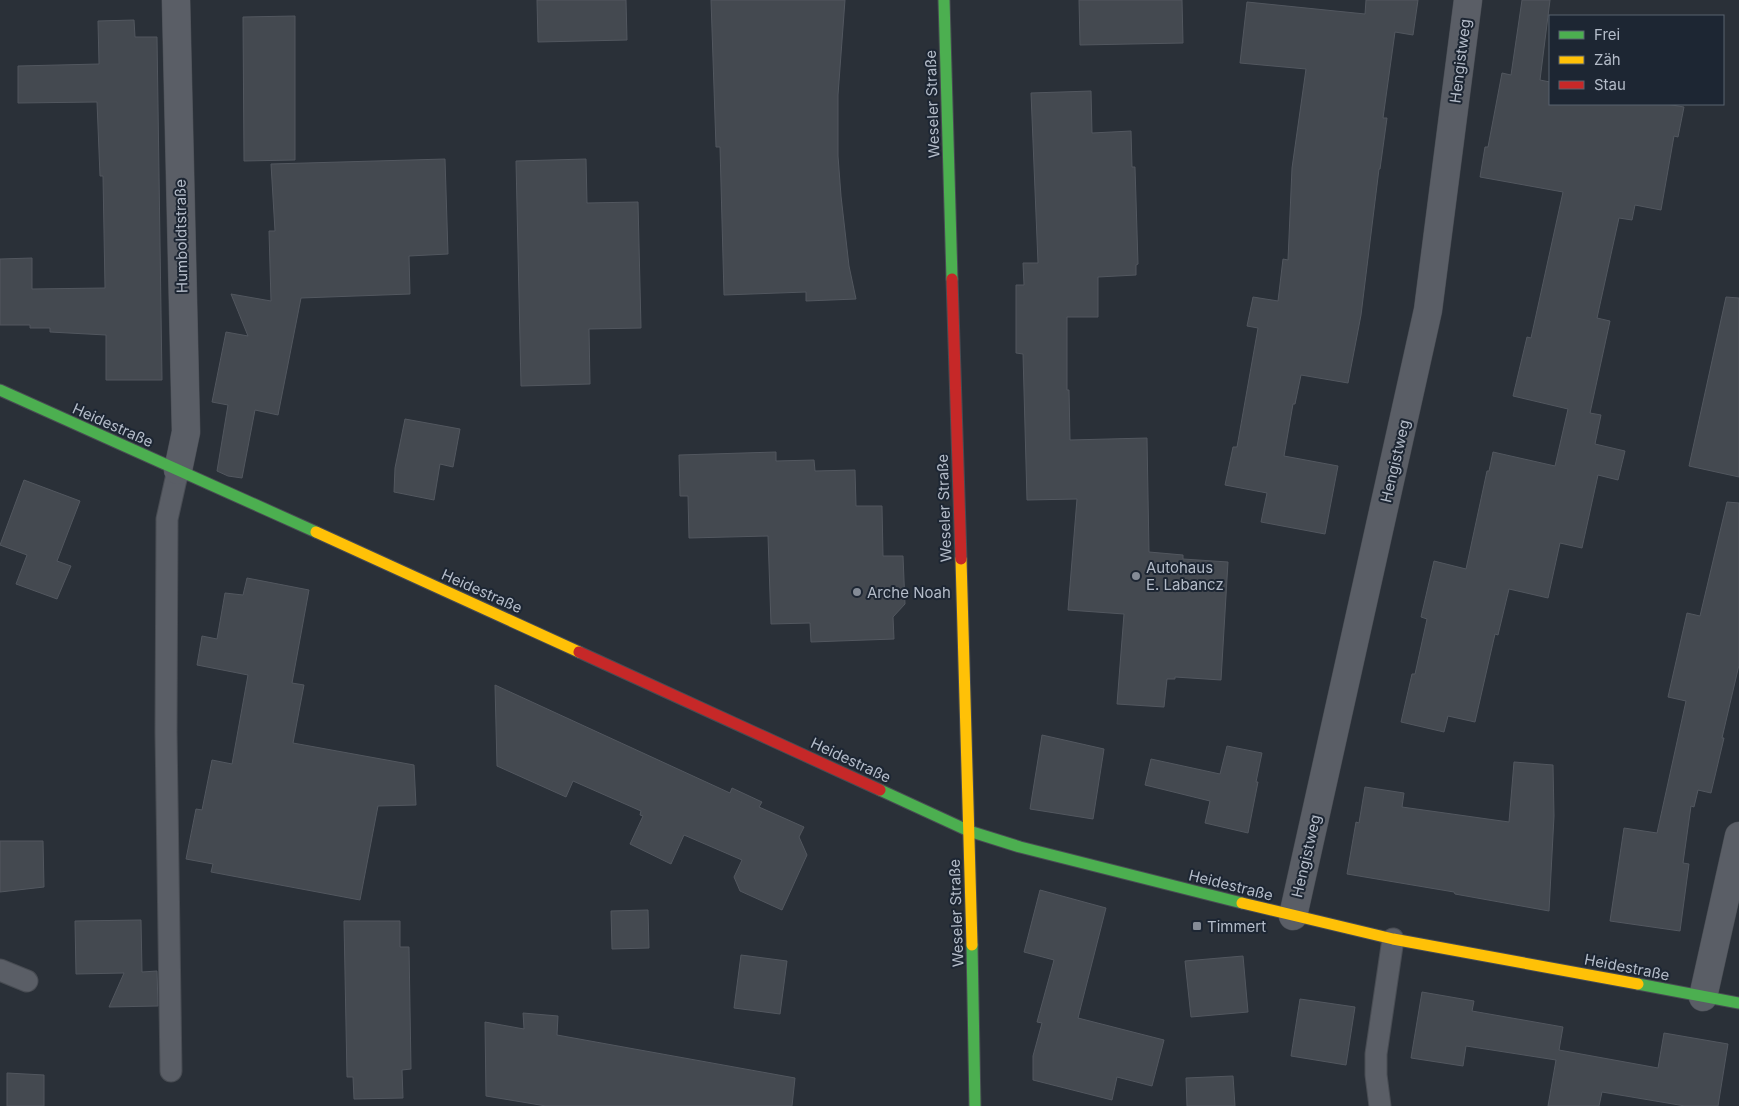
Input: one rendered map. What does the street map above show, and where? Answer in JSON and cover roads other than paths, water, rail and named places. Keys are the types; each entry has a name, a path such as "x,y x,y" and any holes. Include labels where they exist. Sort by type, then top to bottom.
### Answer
{"street":[{"name":"Humboldtstraße","path":"176,0 186,432 178,470"},
{"name":"Weseler Straße","path":"944,0 975,1106"},
{"name":"Hengistweg","path":"1293,916 1428,310 1468,0"},
{"name":"Heidestraße","path":"0,390 539,633 968,831 1029,849 1293,916 1394,939 1739,1003"},
{"path":"1703,997 1739,836"}],"lane":[{"path":"171,1071 166,732 166,529 178,470"},
{"path":"1380,1106 1375,1066 1394,939"},
{"path":"0,970 27,982"}],"place":[{"name":"Autohaus E. Labancz","path":"1136,576"},
{"name":"Arche Noah","path":"857,592"},
{"name":"Timmert","path":"1197,926"}]}
